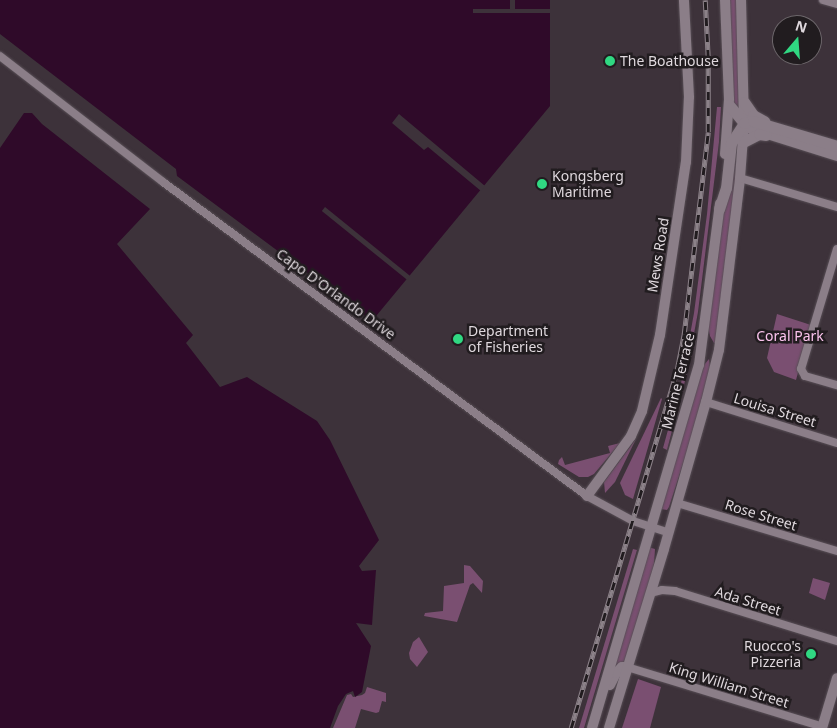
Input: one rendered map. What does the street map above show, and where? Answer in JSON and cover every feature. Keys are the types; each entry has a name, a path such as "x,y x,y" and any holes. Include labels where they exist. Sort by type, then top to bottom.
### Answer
{"main road":[{"path":"744,102 753,115 780,133"},
{"path":"729,105 744,123"},
{"path":"719,209 726,188 731,143 744,123 752,121 837,155"},
{"path":"743,142 759,134 780,133 837,146"}],"street":[{"name":"Mews Road","path":"587,496 631,436 636,425 642,411 660,335 686,162 689,97 684,0"},
{"name":"Marine Terrace","path":"592,728 699,365 719,209 729,105 725,0"},
{"path":"609,728 651,593 719,350 743,142 744,102 741,0"},
{"path":"823,0 837,4"},
{"name":"Capo D'Orlando Drive","path":"0,56 163,182 587,496 602,506 668,533"},
{"path":"740,178 837,207"},
{"path":"837,249 834,269 801,370 804,375 837,385"},
{"name":"Louisa Street","path":"706,402 837,443"},
{"name":"Rose Street","path":"677,503 837,551"},
{"name":"Ada Street","path":"651,593 662,590 675,592 837,641"},
{"path":"592,728 599,718 613,677 622,668 627,667"},
{"name":"King William Street","path":"627,667 825,728"},
{"path":"825,728 837,678"},
{"path":"825,728 837,702"}],"green space":[{"path":"729,0 739,0 741,112 734,104 733,96"},
{"path":"717,107 721,107 719,142 698,312 686,377 667,450 663,448 682,379 694,313 707,214"},
{"path":"741,134 716,343 714,343 708,326 732,147"},
{"name":"Coral Park","path":"777,314 811,325 796,380 774,372 767,358"},
{"path":"709,359 710,367 692,436 669,507 667,510 661,509 704,365"},
{"path":"661,398 633,499 625,495 620,483"},
{"path":"636,439 615,482 605,493 604,482"},
{"path":"620,443 594,474 588,477 579,477 558,464 562,457 565,465 610,453 608,446"},
{"path":"648,547 655,549 654,564 626,663 614,669"},
{"path":"633,549 637,550 584,728 579,728"},
{"path":"464,565 470,566 483,581 482,593 473,583 470,585 457,622 424,616 425,613 443,611 444,586 464,583"},
{"path":"813,578 830,583 825,600 809,593"},
{"path":"419,637 428,652 417,667 410,659 409,653 413,642"},
{"path":"638,679 661,687 650,728 622,728"},
{"path":"367,687 386,693 386,702 382,701 379,712 361,709 355,728 333,728 347,695 351,694 353,697 362,695"}],"shaded area":[{"path":"0,0 550,0 550,106 372,321 177,176 176,169 0,34"},
{"path":"24,113 32,113 42,124 150,209 117,244 193,335 186,343 220,387 247,377 317,421 330,440 379,540 359,566 362,571 376,570 372,625 356,623 371,646 362,692 355,697 353,691 346,694 338,706 330,728 0,728 0,148"}],"pier":[{"path":"510,0 515,0 515,9 552,9 552,13 473,13 473,9 510,9"},
{"path":"399,114 485,186 481,191 428,147 424,150 392,123"},
{"path":"325,207 410,276 407,280 322,211"}],"railway":[{"path":"571,728 677,370 684,334 708,132 708,58 705,0"}],"place":[{"name":"The Boathouse","path":"610,61"},
{"name":"Kongsberg Maritime","path":"542,184"},
{"name":"Department of Fisheries","path":"458,339"},
{"name":"Ruocco's Pizzeria","path":"811,654"}]}
